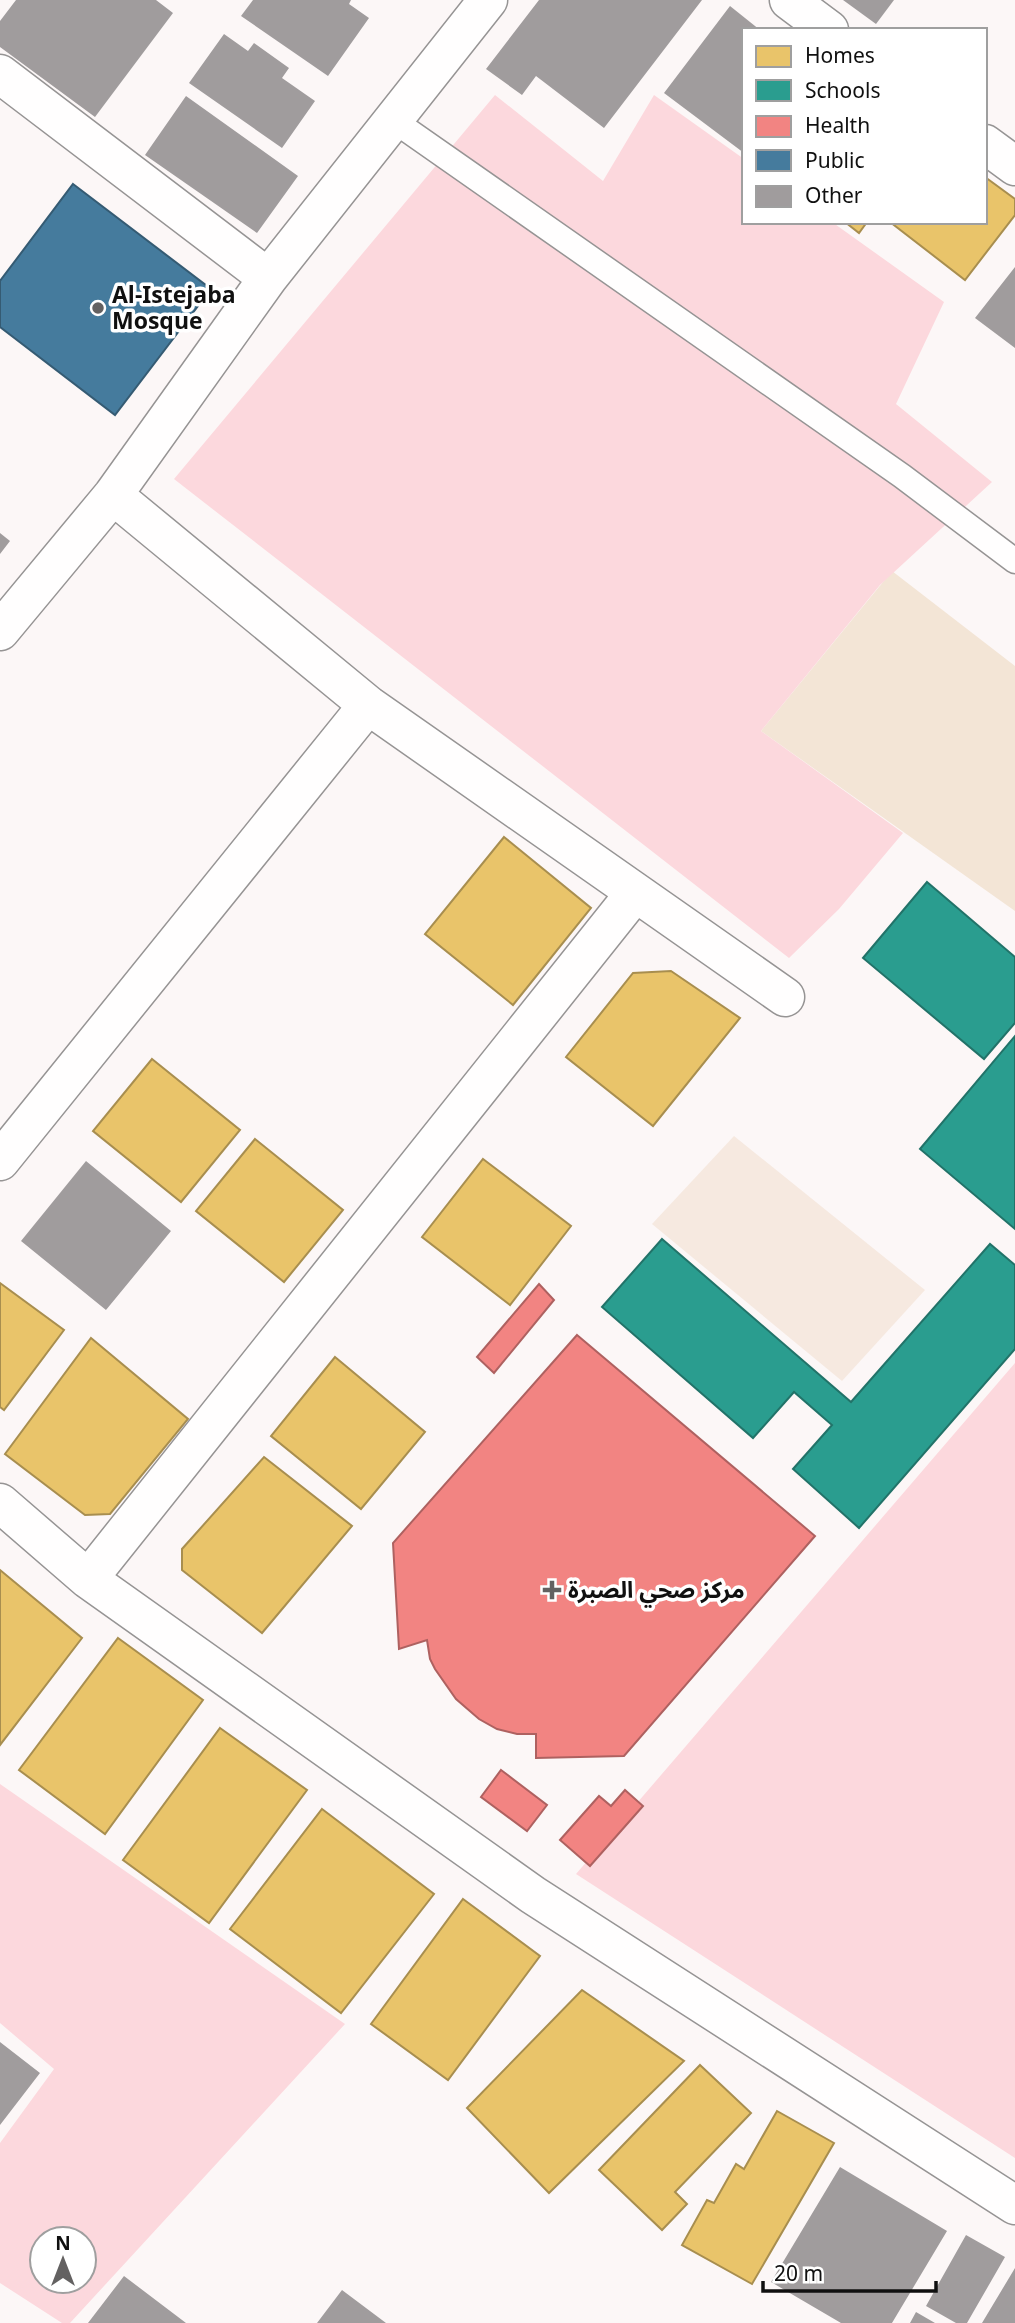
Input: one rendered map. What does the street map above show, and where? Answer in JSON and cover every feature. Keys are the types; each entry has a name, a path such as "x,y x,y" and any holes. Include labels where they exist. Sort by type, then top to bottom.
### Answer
{"street":[{"path":"0,631 113,495 268,278 488,0"},
{"path":"789,0 827,28"},
{"path":"0,74 268,278"},
{"path":"987,145 1015,166"},
{"path":"113,495 368,705 785,997"},
{"path":"0,1161 368,705"},
{"path":"88,1579 635,893"},
{"path":"0,1503 88,1579 533,1895 1015,2205"}],"lane":[{"path":"393,120 902,476 1015,561"}],"shaded area":[{"path":"892,571 1015,666 1015,911 761,731"},
{"path":"734,1136 925,1290 842,1381 652,1224"}],"sand":[{"path":"495,95 603,181 654,95 742,158 742,224 835,224 944,302 896,404 992,482 880,585 761,731 903,833 839,909 789,958 174,479"},
{"path":"1015,1363 1015,2158 576,1874"},
{"path":"0,1784 345,2024 98,2293 98,2225 28,2225 28,2295 96,2295 70,2323 62,2323 0,2283 0,2143 54,2069 0,2023"}],"building: Homes":[{"path":"987,178 1015,199 1015,215 965,280 893,224 987,224"},
{"path":"848,224 866,224 859,233"},
{"path":"504,837 591,908 513,1005 425,934"},
{"path":"671,971 740,1018 653,1126 566,1057 633,973"},
{"path":"152,1059 240,1130 181,1202 93,1131"},
{"path":"255,1139 343,1210 284,1282 196,1211"},
{"path":"483,1159 571,1226 510,1305 422,1237"},
{"path":"0,1283 64,1330 4,1410 0,1407"},
{"path":"91,1338 188,1419 110,1514 85,1515 5,1454"},
{"path":"335,1357 425,1432 361,1509 271,1436"},
{"path":"264,1457 352,1526 262,1633 182,1570 182,1549"},
{"path":"0,1570 82,1638 0,1745"},
{"path":"118,1638 203,1700 105,1834 19,1770"},
{"path":"220,1728 307,1790 209,1923 123,1860"},
{"path":"322,1809 434,1894 341,2013 230,1929"},
{"path":"463,1899 540,1956 448,2080 371,2024"},
{"path":"582,1990 684,2061 549,2193 467,2108"},
{"path":"700,2065 751,2113 675,2192 687,2204 662,2230 599,2170"},
{"path":"777,2111 834,2143 752,2284 682,2245 707,2200 714,2203 736,2164 744,2169"}],"building: Schools":[{"path":"927,882 1015,957 1015,1023 984,1059 863,958"},
{"path":"1015,1036 1015,1229 920,1149"},
{"path":"662,1239 851,1402 990,1244 1015,1265 1015,1349 859,1528 793,1469 832,1425 794,1392 753,1438 602,1307"}],"building: Health":[{"path":"539,1284 554,1300 494,1373 477,1357"},
{"name":"مركز صحي الصبرة","path":"577,1335 815,1536 624,1756 536,1758 536,1734 517,1734 497,1729 479,1719 456,1699 430,1659 427,1640 399,1649 393,1543"},
{"path":"501,1770 547,1805 527,1831 481,1797"},
{"path":"625,1790 643,1806 590,1866 560,1840 599,1796 611,1806"}],"building: Public":[{"name":"Al-Istejaba Mosque","path":"73,184 211,289 115,415 0,327 0,281"}],"building: Other":[{"path":"16,0 156,0 173,13 95,117 0,47 0,21"},
{"path":"253,0 351,0 349,4 369,18 328,76 241,16"},
{"path":"539,0 702,0 604,128 536,76 522,95 486,69"},
{"path":"843,0 894,0 876,24"},
{"path":"730,6 758,28 742,28 742,152 664,93"},
{"path":"224,34 248,51 254,43 289,68 282,78 315,101 282,148 189,83"},
{"path":"186,96 298,176 257,233 145,155"},
{"path":"1015,267 1015,348 975,318"},
{"path":"0,533 10,541 0,554"},
{"path":"86,1161 171,1231 106,1310 21,1241"},
{"path":"0,2042 40,2073 0,2125"},
{"path":"840,2167 947,2231 892,2323 841,2323 771,2282"},
{"path":"966,2235 1005,2257 967,2323 956,2323 926,2306"},
{"path":"1015,2268 1015,2323 982,2323"},
{"path":"124,2276 186,2323 88,2323"},
{"path":"342,2290 386,2323 317,2323"},
{"path":"916,2312 935,2323 910,2323"}],"place":[{"name":"Al-Istejaba Mosque","path":"98,308"},
{"name":"مركز صحي الصبرة","path":"552,1590"}]}
